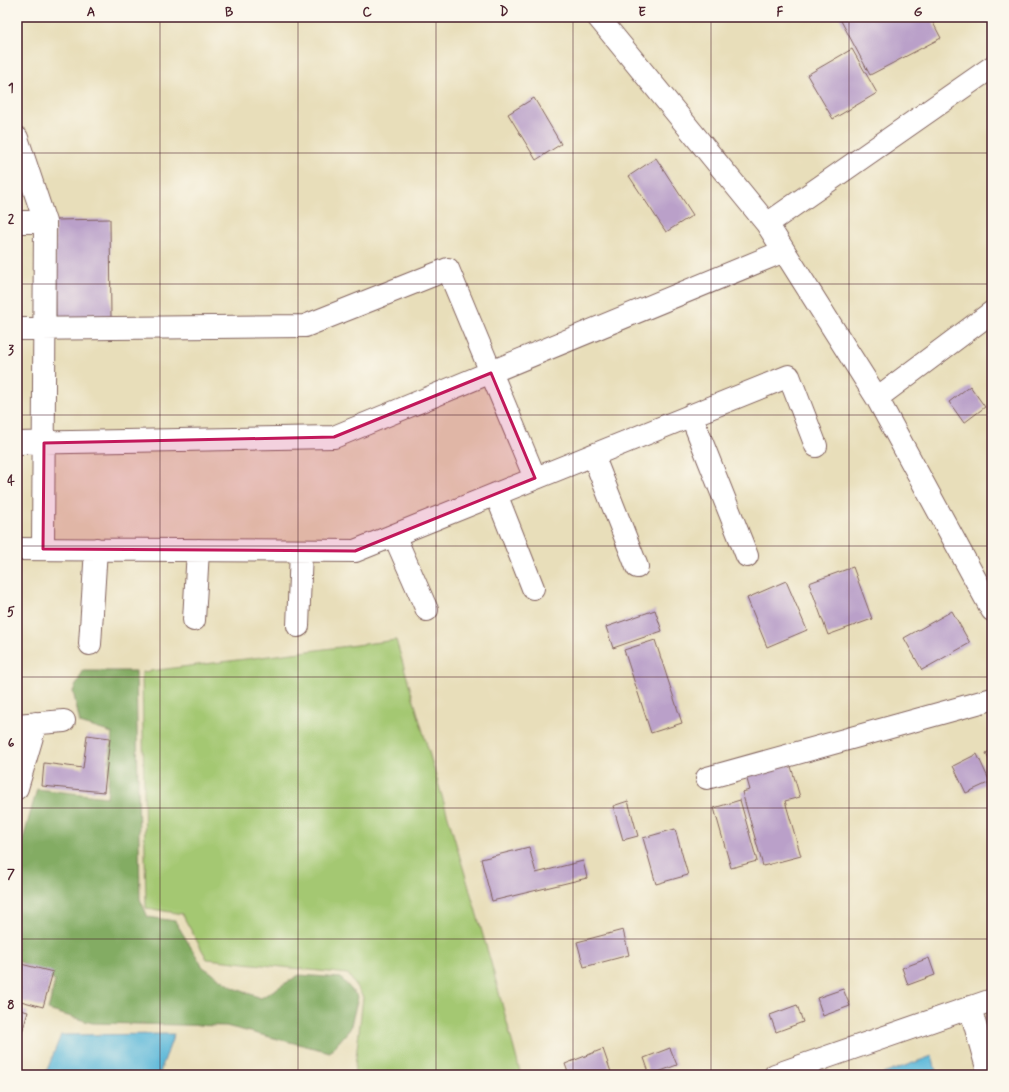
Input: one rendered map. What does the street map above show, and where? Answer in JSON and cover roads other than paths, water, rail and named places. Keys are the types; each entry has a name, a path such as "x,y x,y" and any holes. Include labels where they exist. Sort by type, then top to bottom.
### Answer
{"street":[{"path":"598,17 767,224 877,398 992,610"},
{"path":"767,224 992,67"},
{"path":"17,138 45,222 43,549"},
{"path":"17,222 45,222"},
{"path":"17,443 334,437 784,251"},
{"path":"17,329 305,326 448,270 535,478"},
{"path":"877,398 992,312"},
{"path":"17,549 355,551 789,376 816,446"},
{"path":"691,416 747,556"},
{"path":"593,455 637,567"},
{"path":"496,494 533,588"},
{"path":"394,535 427,610"},
{"path":"90,644 96,549"},
{"path":"194,620 198,550"},
{"path":"298,626 301,551"},
{"path":"707,778 992,699"},
{"path":"17,788 26,724 64,721"},
{"path":"775,1075 992,1000"},
{"path":"970,1007 989,1075"}],"water":[{"path":"174,1034 159,1075 45,1075 61,1035"},
{"path":"932,1056 937,1075 880,1075"}]}
